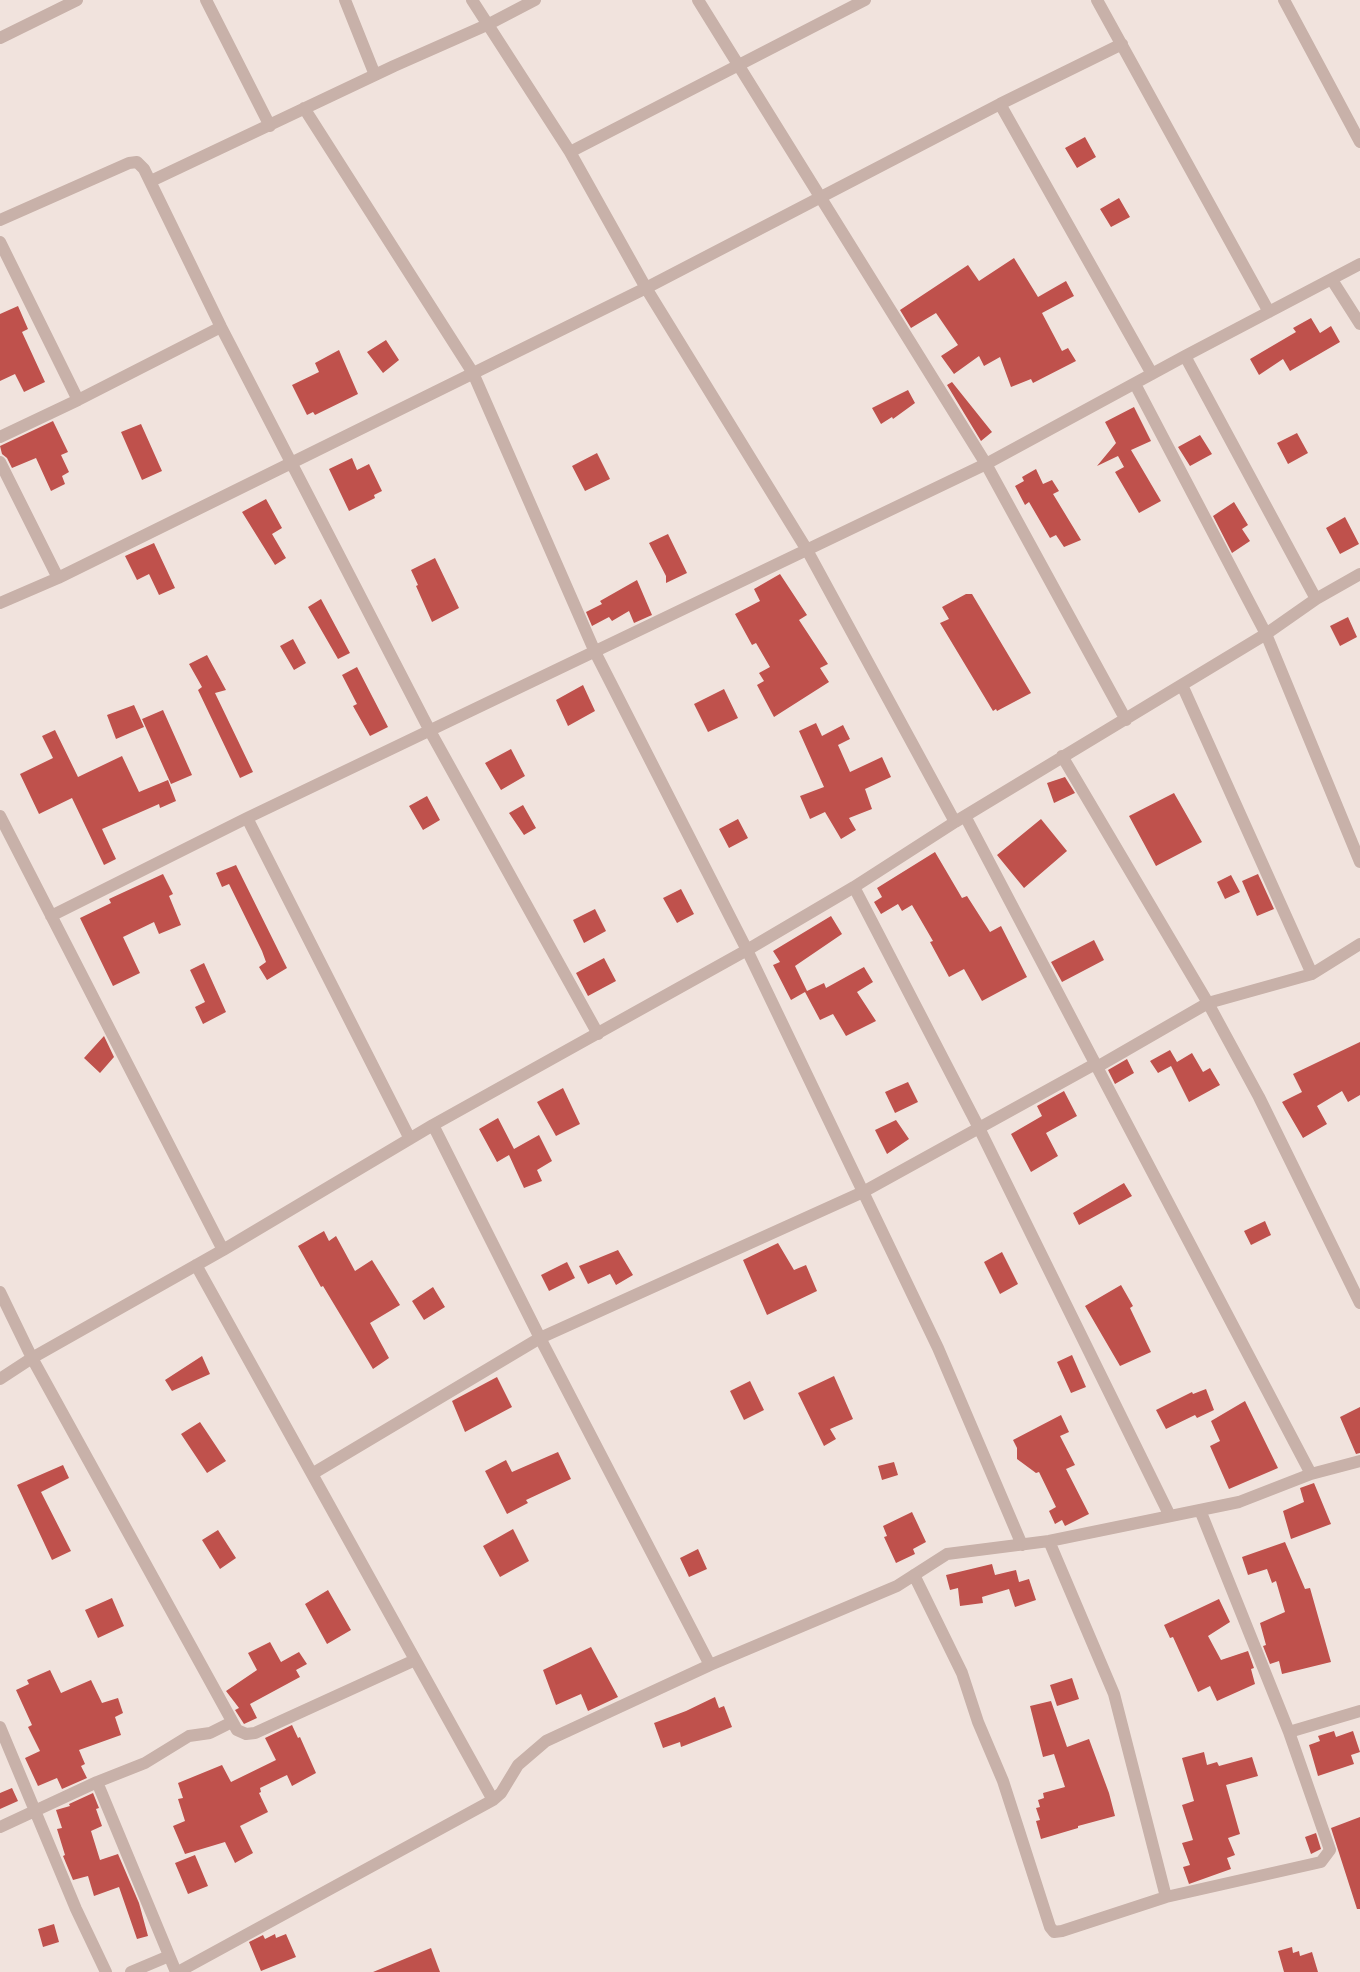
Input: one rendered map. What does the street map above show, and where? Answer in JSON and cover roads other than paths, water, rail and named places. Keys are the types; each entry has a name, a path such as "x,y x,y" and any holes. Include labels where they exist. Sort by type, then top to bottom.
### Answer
{"street":[{"path":"206,0 270,126"},
{"path":"345,0 375,75"},
{"path":"472,0 570,152 646,288 807,550 960,819 1096,1066 1311,1474"},
{"path":"151,181 375,75 489,24 535,0"},
{"path":"698,0 986,464 1126,720"},
{"path":"570,152 865,0"},
{"path":"1097,0 1269,312"},
{"path":"1284,0 1360,142"},
{"path":"0,38 69,1"},
{"path":"0,603 58,578 646,288 1000,104 1122,44"},
{"path":"1000,104 1152,374"},
{"path":"304,108 473,373 595,652 747,950 938,1348 1022,1545"},
{"path":"0,220 129,163 137,162 144,168 221,327 430,731 598,1034"},
{"path":"0,242 78,400"},
{"path":"51,916 247,818 986,464 1360,264"},
{"path":"1332,280 1360,324"},
{"path":"0,437 78,400 221,327"},
{"path":"1185,356 1316,599"},
{"path":"1135,384 1266,634 1360,862"},
{"path":"0,462 58,578"},
{"path":"0,1380 32,1358 223,1250 433,1125 747,950 854,887 960,819 1062,756 1126,720 1266,634 1316,599 1360,574"},
{"path":"1182,685 1312,974"},
{"path":"1062,756 1208,1003 1259,1097 1360,1303"},
{"path":"0,816 223,1250"},
{"path":"247,818 410,1139"},
{"path":"854,887 979,1128 1170,1516"},
{"path":"312,1474 540,1338 863,1192 1208,1003 1312,974 1360,944"},
{"path":"433,1125 540,1338 710,1665"},
{"path":"196,1265 493,1800"},
{"path":"0,1292 32,1358 237,1730 246,1734 255,1733 416,1660"},
{"path":"97,1782 177,1972 493,1800 502,1793 518,1765 546,1741 710,1665 897,1586 947,1554 1050,1541 1238,1502 1311,1474 1360,1460"},
{"path":"914,1575 962,1673 978,1722 1003,1781 1050,1927 1054,1932 1166,1897 1321,1862 1330,1850 1289,1732 1200,1510"},
{"path":"1050,1541 1114,1694 1166,1897"},
{"path":"1289,1732 1360,1711"},
{"path":"0,1827 97,1782 145,1763 189,1736 210,1733 232,1722"},
{"path":"0,1727 34,1812 106,1972"},
{"path":"131,1972 170,1956"}]}
